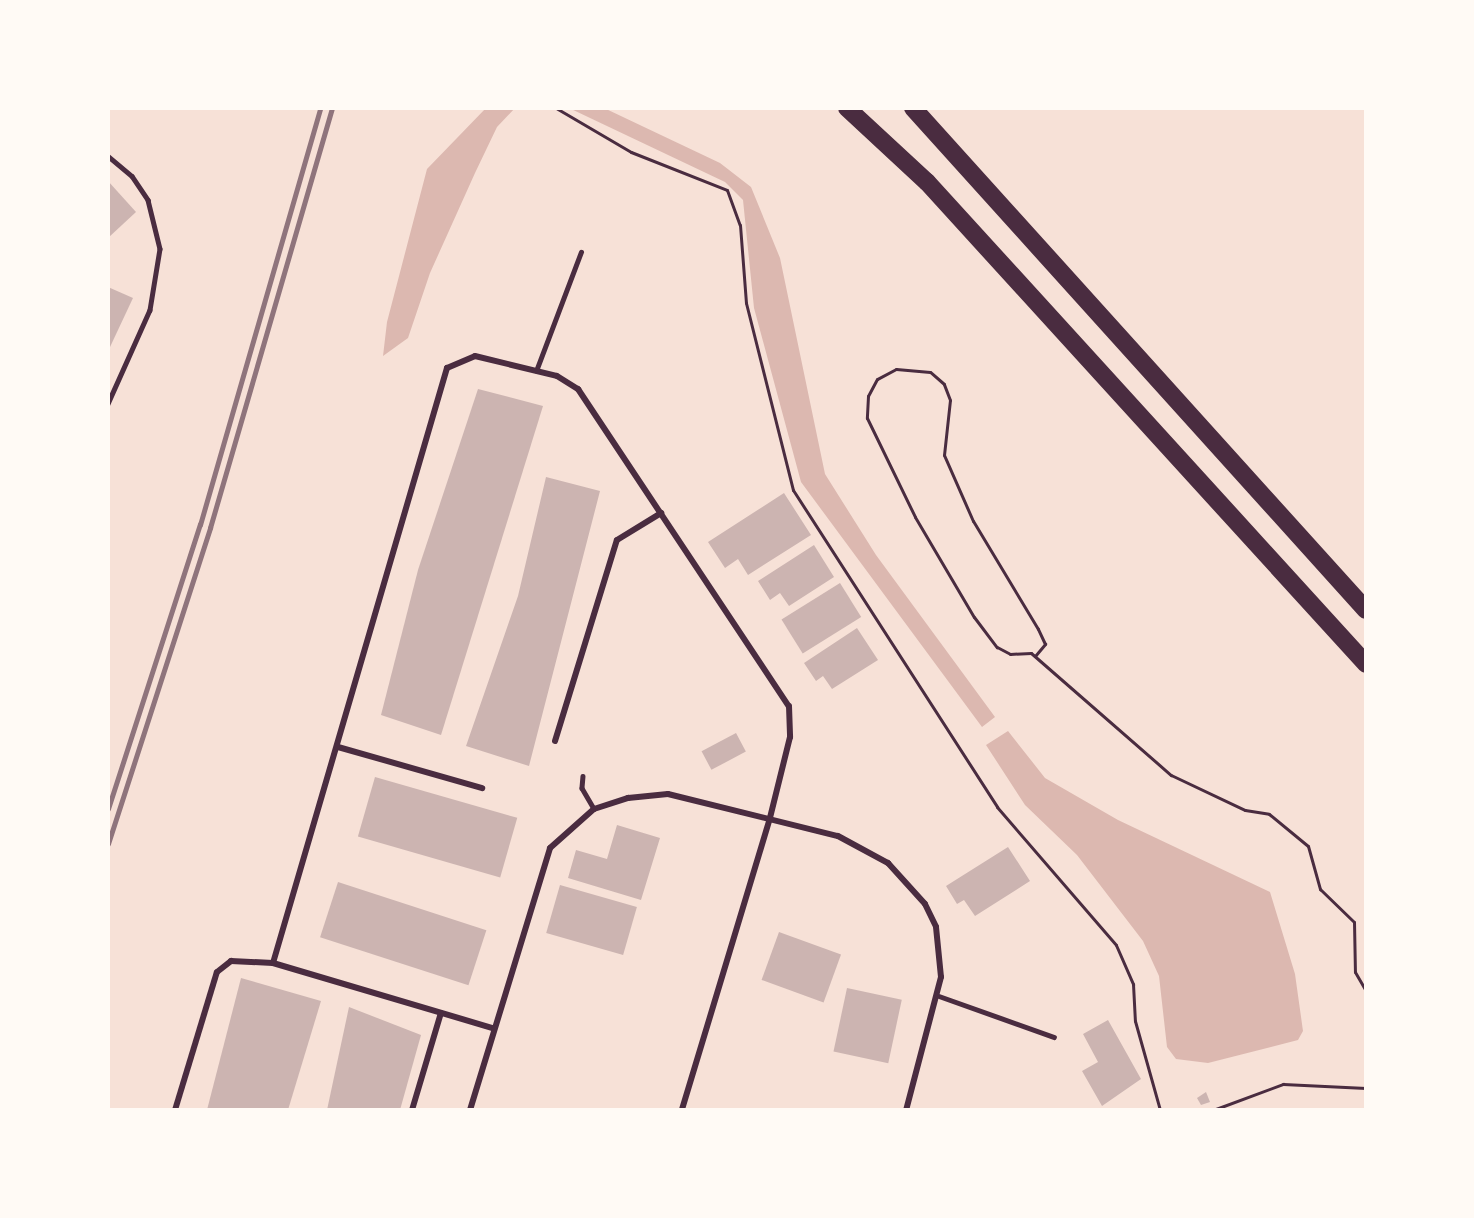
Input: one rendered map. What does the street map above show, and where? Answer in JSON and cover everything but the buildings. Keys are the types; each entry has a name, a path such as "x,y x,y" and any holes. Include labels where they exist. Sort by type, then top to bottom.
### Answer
{"highway":[{"path":"847,108 927,182 1366,664"},
{"path":"913,108 1366,610"}],"street":[{"path":"273,963 447,368 475,356 536,371 578,389 789,706 790,737 770,818 682,1110"},
{"path":"555,741 617,540 661,513"},
{"path":"338,747 482,788"},
{"path":"470,1110 541,866 562,835 594,809 628,798 668,794 770,818 868,850 905,879 936,927 939,996 906,1110"},
{"path":"175,1110 217,972 231,961 248,958 273,963 493,1028"},
{"path":"412,1110 441,1013"}],"lane":[{"path":"108,156 132,176 148,200 160,249 150,310 111,391 108,404"},
{"path":"536,371 581,252"},
{"path":"583,776 582,788 594,809"},
{"path":"939,996 1054,1037"}],"path":[{"path":"556,108 631,152 727,190 740,225 746,303 793,490 997,807 1116,945 1133,984 1135,1021 1160,1110"},
{"path":"1035,656 1045,644 974,521 944,455 950,400 944,384 930,372 896,369 877,379 868,396 867,418 882,455 997,647 1035,656 1171,775 1245,810 1269,814 1308,846 1320,889 1354,922 1355,972 1366,991"},
{"path":"1213,1110 1283,1084 1366,1088"}],"shaded area":[{"path":"486,108 515,108 497,127 475,173 430,273 408,338 383,356 387,322 427,169"},
{"path":"569,108 604,108 720,163 751,187 780,258 825,474 876,555 995,717 982,727 801,482 754,308 743,200 725,182"},
{"path":"1008,731 1045,778 1118,820 1270,892 1295,974 1303,1031 1298,1040 1208,1063 1176,1059 1167,1047 1159,976 1143,941 1077,855 1025,805 986,745"}],"railway":[{"path":"108,809 200,525 320,108"},
{"path":"108,844 210,528 332,108"}]}
